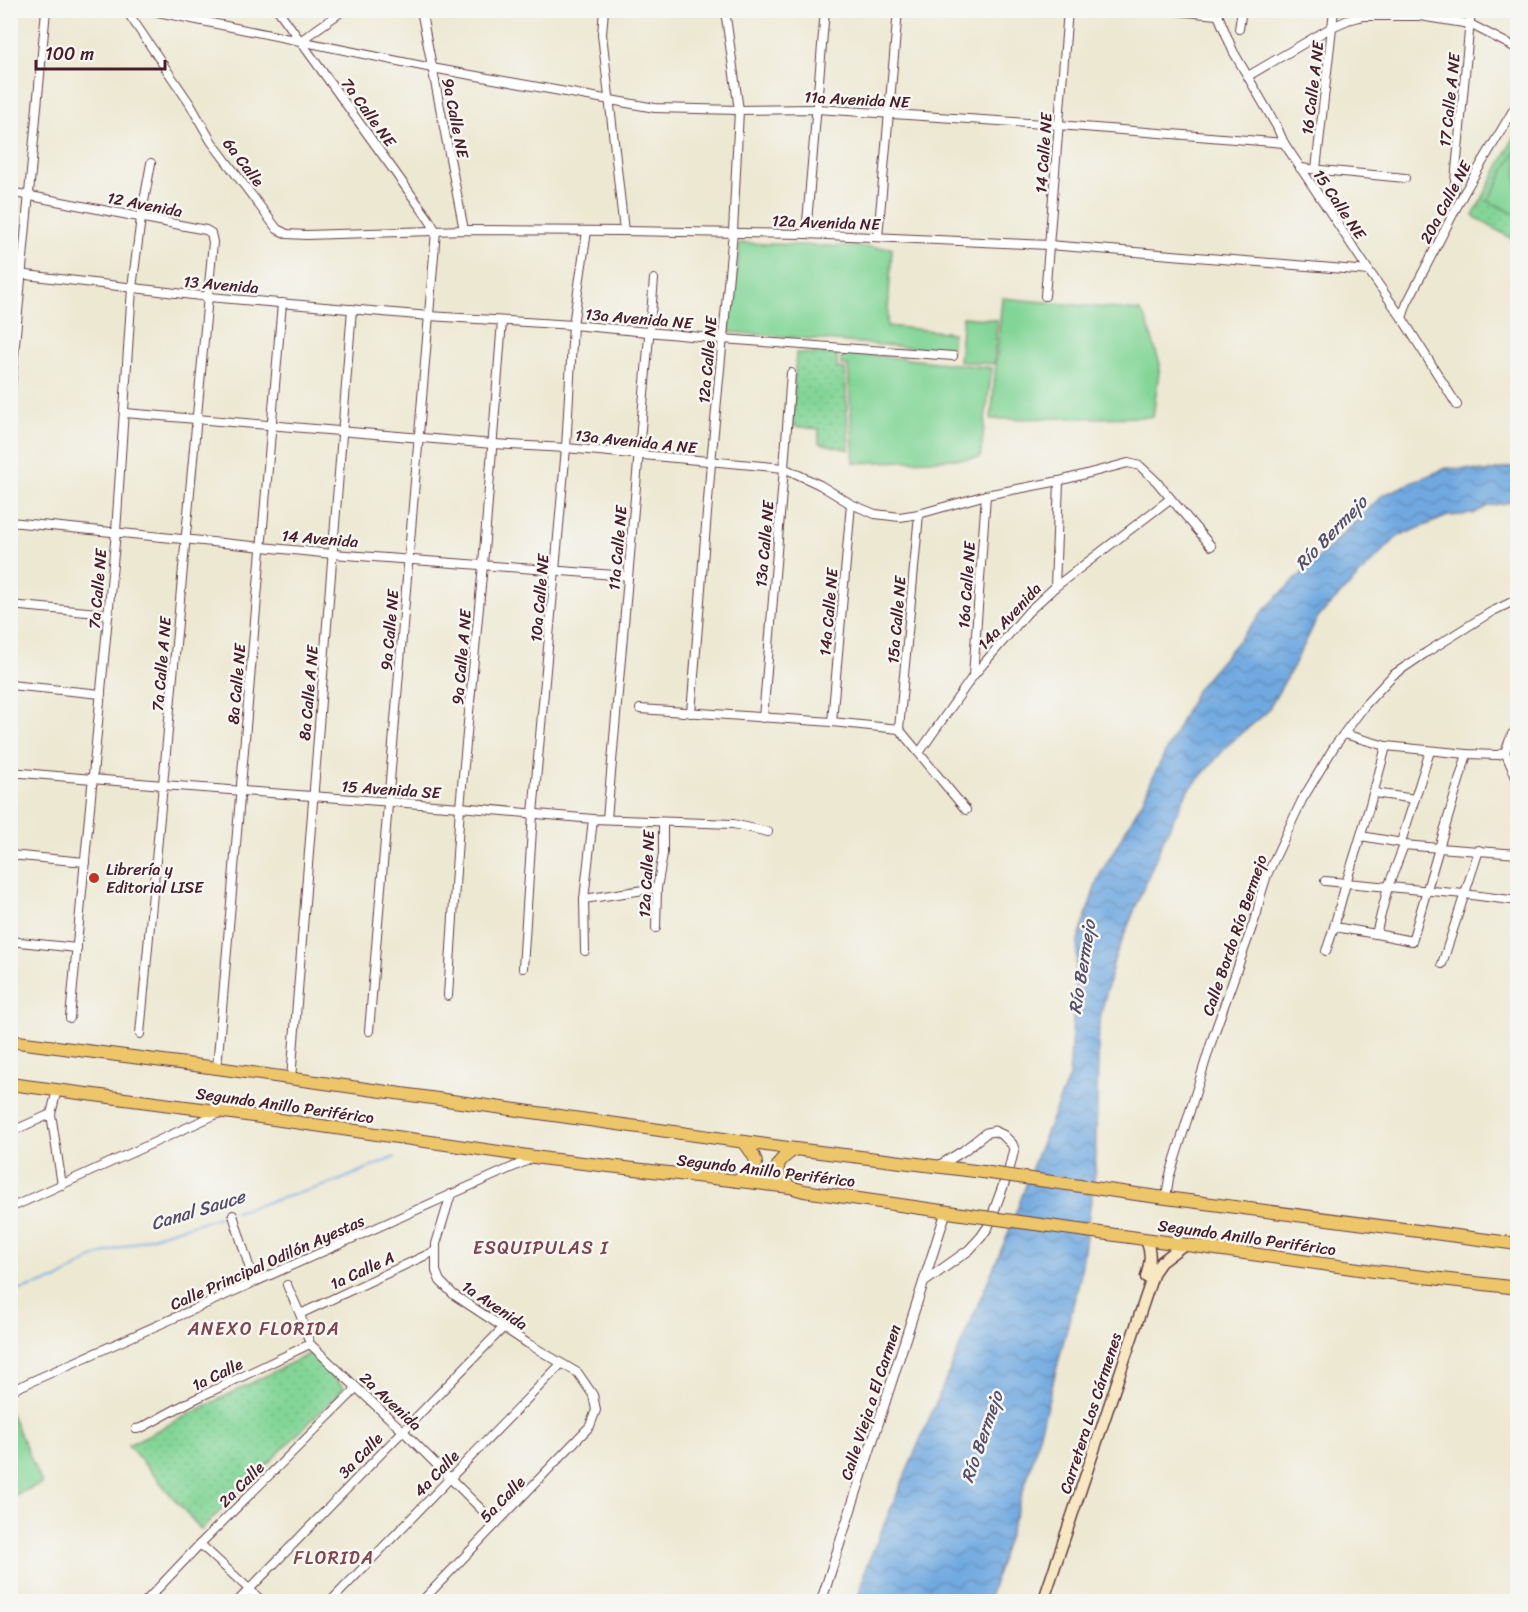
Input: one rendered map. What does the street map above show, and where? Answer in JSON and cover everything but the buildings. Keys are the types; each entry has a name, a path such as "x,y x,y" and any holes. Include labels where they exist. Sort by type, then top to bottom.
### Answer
{"main road":[{"name":"Segundo Anillo Periférico","path":"10,1041 795,1149 1518,1244"},
{"name":"Segundo Anillo Periférico","path":"10,1084 637,1171 790,1187 804,1191 1182,1246 1518,1288"},
{"path":"736,1181 752,1173 755,1168 756,1161 744,1142"},
{"path":"790,1187 777,1171 778,1163 795,1149"},
{"name":"Carretera Los Cármenes","path":"1037,1602 1148,1270 1151,1258 1146,1240"},
{"name":"Carretera Los Cármenes","path":"1043,1602 1154,1272 1161,1262 1182,1246"}],"street":[{"path":"10,398 46,10"},
{"name":"6a Calle","path":"126,10 190,104 211,141 277,229 282,232"},
{"name":"11a Avenida NE","path":"148,10 432,68 655,108 817,109 1284,143"},
{"name":"7a Calle NE","path":"278,10 429,218 436,231"},
{"path":"300,41 344,10"},
{"name":"9a Calle NE","path":"420,10 464,230"},
{"path":"604,10 602,34 624,231"},
{"name":"12a Calle NE","path":"691,713 711,462 733,232 739,110 725,10"},
{"path":"807,234 825,10"},
{"path":"878,237 898,10"},
{"name":"14 Calle NE","path":"1045,296 1068,10"},
{"path":"1165,10 1216,13"},
{"path":"1239,29 1242,10"},
{"name":"16 Calle A NE","path":"1316,169 1334,10"},
{"name":"17 Calle A NE","path":"1454,192 1471,10"},
{"name":"15 Calle NE","path":"1216,13 1233,51 1284,143 1402,318 1457,405"},
{"path":"1248,76 1332,27 1363,16 1420,16 1470,24 1518,49"},
{"name":"20a Calle NE","path":"1402,318 1407,303 1464,193 1518,102"},
{"name":"7a Calle NE","path":"70,1018 116,532 132,288 151,163"},
{"path":"1300,168 1405,178"},
{"name":"12 Avenida","path":"10,192 206,230 211,233 213,242 209,297"},
{"name":"12a Avenida NE","path":"282,232 306,235 464,230 807,234 1049,245 1369,271"},
{"name":"9a Calle NE","path":"369,1030 436,231"},
{"name":"10a Calle NE","path":"523,968 533,814 566,448 573,326 587,231"},
{"name":"13 Avenida","path":"10,273 209,297 429,316"},
{"name":"11a Calle NE","path":"607,819 654,279"},
{"name":"7a Calle A NE","path":"140,1034 209,297"},
{"name":"8a Calle NE","path":"217,1068 282,303"},
{"name":"8a Calle A NE","path":"291,1079 352,309"},
{"name":"13a Avenida NE","path":"429,316 953,356"},
{"name":"9a Calle A NE","path":"448,996 460,807 483,565 502,321"},
{"name":"13a Calle NE","path":"763,718 791,373"},
{"name":"13a Avenida A NE","path":"125,413 784,468 874,514 900,517 1128,463 1140,466 1170,499"},
{"path":"1055,587 1059,481"},
{"name":"16a Calle NE","path":"973,676 986,495"},
{"path":"1170,499 1211,546"},
{"name":"14a Avenida","path":"920,753 973,676 1028,612 1055,587 1170,499"},
{"name":"14a Calle NE","path":"832,722 851,504"},
{"name":"15a Calle NE","path":"899,729 919,514"},
{"name":"14 Avenida","path":"10,522 333,554 628,576"},
{"name":"Calle Bordo Río Bermejo","path":"1166,1198 1169,1178 1213,1037 1257,913 1267,875 1302,800 1334,747 1365,705 1394,675 1491,612 1517,602"},
{"path":"10,605 109,614"},
{"path":"10,685 101,694"},
{"path":"640,709 832,722 899,729 966,810"},
{"path":"1518,729 1512,734 1505,752 1518,782"},
{"path":"1344,734 1386,746 1430,751 1467,754 1505,752"},
{"path":"1326,951 1335,927 1386,746"},
{"path":"1376,934 1388,887 1403,844 1402,839 1430,751"},
{"path":"1335,927 1412,941 1467,754"},
{"name":"15 Avenida SE","path":"10,772 593,819 732,824 768,832"},
{"path":"1374,793 1415,799"},
{"path":"585,951 584,899 593,819"},
{"name":"12a Calle NE","path":"656,928 657,888 663,854 663,822"},
{"path":"1361,836 1403,844 1518,854"},
{"path":"1442,964 1479,850"},
{"path":"10,855 85,862"},
{"path":"1325,881 1518,901"},
{"path":"584,899 657,888"},
{"path":"10,941 77,948"},
{"path":"57,1090 51,1114 62,1185"},
{"path":"10,1208 222,1112"},
{"path":"10,1132 51,1114"},
{"path":"924,1282 969,1250 981,1238 988,1227 1009,1170 1014,1149 1003,1135 994,1131 986,1133 937,1167"},
{"name":"Calle Principal Odilón Ayestas","path":"10,1391 535,1157"},
{"name":"1a Avenida","path":"451,1194 435,1251 436,1271 440,1281 454,1295 503,1328 578,1373 593,1395 597,1410"},
{"name":"Calle Vieja a El Carmen","path":"821,1602 946,1212"},
{"path":"233,1215 254,1282"},
{"name":"1a Calle A","path":"300,1314 435,1251"},
{"name":"2a Avenida","path":"287,1285 310,1344 403,1431 496,1524"},
{"name":"3a Calle","path":"237,1602 503,1328"},
{"name":"1a Calle","path":"136,1429 310,1344"},
{"name":"4a Calle","path":"330,1602 561,1364"},
{"name":"2a Calle","path":"145,1602 357,1388"},
{"name":"5a Calle","path":"421,1602 590,1426 597,1410"},
{"path":"200,1544 263,1602"}],"green space":[{"path":"1517,132 1517,242 1473,216"},
{"path":"1517,148 1517,215 1488,201"},
{"path":"740,243 892,248 887,326 953,333 951,351 729,332"},
{"path":"1002,298 1140,311 1146,319 1160,364 1153,417 991,419"},
{"path":"963,317 997,320 994,364 959,361"},
{"path":"842,352 992,368 980,458 854,463 848,365 841,365"},
{"path":"796,353 837,354 837,368 845,369 849,450 819,443 819,429 792,426"},
{"path":"311,1353 344,1388 201,1530 128,1445"},
{"path":"10,1412 42,1483 11,1497 10,1497"}],"water":[{"name":"Río Bermejo","path":"1517,466 1517,501 1488,506 1473,514 1448,516 1397,537 1318,617 1267,712 1228,745 1187,792 1164,838 1114,960 1099,1022 1095,1172 1080,1278 1032,1463 988,1601 857,1602 866,1567 1010,1229 1036,1157 1069,1077 1078,941 1098,878 1142,802 1197,689 1266,608 1383,495 1446,468 1486,472"}],"waterway":[{"name":"Canal Sauce","path":"235,1212 333,1183 395,1157"},
{"name":"Canal Sauce","path":"10,1293 58,1279 92,1258 117,1249 230,1214"}],"place":[{"name":"Librería y Editorial LISE","path":"94,878"}],"district":[{"name":"ESQUIPULAS I","path":"541,1248"},
{"name":"ANEXO FLORIDA","path":"264,1329"},
{"name":"FLORIDA","path":"334,1558"}]}
